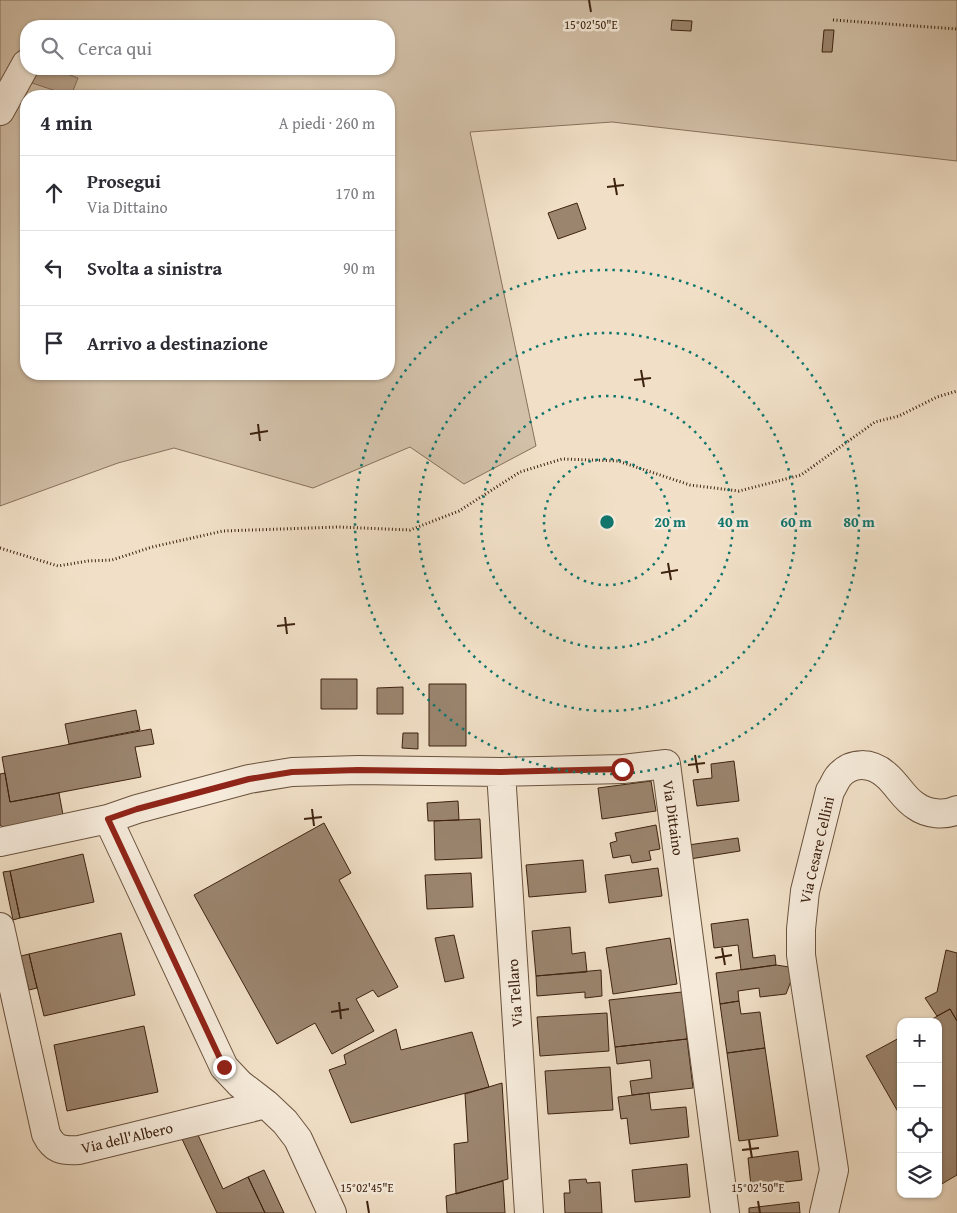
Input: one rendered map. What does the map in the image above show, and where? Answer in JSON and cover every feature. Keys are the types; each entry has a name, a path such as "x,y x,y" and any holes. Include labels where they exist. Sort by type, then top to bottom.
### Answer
{"street":[{"path":"0,111 20,75"},
{"name":"Via Dittaino","path":"0,842 108,819 137,809 249,779 292,772 358,770 501,772 622,769 666,764 725,1213"},
{"name":"Via Cesare Cellini","path":"824,1213 834,1170 801,955 801,930 805,891 830,791 838,777 852,766 868,765 885,774 915,806 933,813 957,810"},
{"name":"Via Tellaro","path":"501,772 529,1213"},
{"path":"108,819 224,1067 240,1084 285,1122 298,1139 332,1213"},
{"name":"Via dell'Albero","path":"0,927 46,1134 52,1145 65,1151 79,1150 266,1104"}],"path":[{"path":"834,20 957,29"},
{"path":"0,548 58,566 88,561 112,560 152,547 224,532 339,527 410,530 459,511 520,472 562,459 618,462 690,485 739,491 801,475 875,422 898,416 937,397 957,391"}],"shaded area":[{"path":"0,0 957,0 957,161 612,122 470,132 536,446 464,484 410,447 313,488 174,448 118,463 0,506"},
{"path":"32,75 70,75 78,78 73,90 53,90 29,82"}],"building":[{"path":"672,20 692,21 691,31 671,30"},
{"path":"824,30 834,30 832,52 822,52"},
{"path":"577,203 586,229 558,239 548,213"},
{"path":"321,679 357,679 357,709 321,709"},
{"path":"429,684 466,684 466,746 429,746"},
{"path":"403,687 403,714 377,714 377,688"},
{"path":"136,710 140,730 69,744 65,724"},
{"path":"151,729 154,744 135,747 141,777 10,802 2,757"},
{"path":"403,733 418,733 418,749 402,748"},
{"path":"734,761 739,801 697,806 693,780 712,778 711,764"},
{"path":"5,773 10,802 59,793 63,815 6,829 0,825 0,774"},
{"path":"651,781 656,811 602,819 598,788"},
{"path":"458,801 459,820 428,821 427,803"},
{"path":"480,819 482,858 435,860 434,821"},
{"path":"324,823 351,873 339,880 398,987 378,997 373,990 356,999 374,1031 332,1054 315,1023 277,1044 194,895"},
{"path":"656,825 660,849 649,851 651,860 632,863 630,855 613,858 610,843 617,841 615,833"},
{"path":"738,838 740,851 690,859 688,845"},
{"path":"83,854 94,902 20,918 10,871"},
{"path":"583,860 586,892 529,897 526,865"},
{"path":"658,868 662,896 609,903 605,875"},
{"path":"10,871 20,918 13,920 3,872"},
{"path":"471,873 473,907 427,909 425,875"},
{"path":"748,919 753,958 775,955 776,965 741,970 738,945 714,948 711,924"},
{"path":"570,927 572,954 585,952 587,972 536,976 532,931"},
{"path":"121,933 135,995 44,1016 29,954"},
{"path":"454,935 464,978 445,982 435,938"},
{"path":"670,938 677,984 613,994 606,948"},
{"path":"946,950 957,953 957,1021 950,1009 937,1016 925,998 937,992"},
{"path":"29,954 37,988 29,990 21,956"},
{"path":"776,965 796,968 786,994 760,997 759,988 738,991 739,1001 720,1004 716,973"},
{"path":"601,970 602,996 585,998 585,992 537,996 536,976"},
{"path":"682,992 687,1039 615,1047 609,1000"},
{"path":"739,1001 741,1014 760,1012 765,1048 727,1053 720,1004"},
{"path":"950,1009 957,1021 957,1175 942,1184 942,1018 934,1018"},
{"path":"607,1013 609,1051 540,1056 537,1017"},
{"path":"144,1026 158,1092 67,1111 54,1045"},
{"path":"396,1029 401,1050 472,1032 489,1087 351,1123 329,1070 346,1064 344,1055"},
{"path":"687,1039 693,1088 632,1095 630,1081 652,1078 650,1060 617,1064 615,1047"},
{"path":"897,1039 897,1110 866,1056"},
{"path":"765,1048 778,1136 739,1141 727,1053"},
{"path":"610,1067 613,1110 548,1114 545,1071"},
{"path":"502,1083 508,1179 456,1194 454,1144 468,1142 465,1094"},
{"path":"649,1093 651,1110 686,1107 689,1137 630,1144 627,1118 621,1119 618,1097"},
{"path":"198,1135 223,1189 248,1177 265,1213 217,1213 182,1139"},
{"path":"798,1151 802,1180 751,1186 748,1158"},
{"path":"687,1164 690,1197 635,1202 632,1170"},
{"path":"264,1170 284,1213 265,1213 248,1177"},
{"path":"586,1179 587,1183 600,1182 602,1213 565,1213 564,1193 570,1193 569,1180"},
{"path":"503,1181 505,1213 447,1213 446,1196"},
{"path":"799,1202 800,1213 749,1213 749,1208"}],"route":[{"path":"224,1067 108,819 137,809 249,779 292,772 358,770 501,772 622,769"}]}
